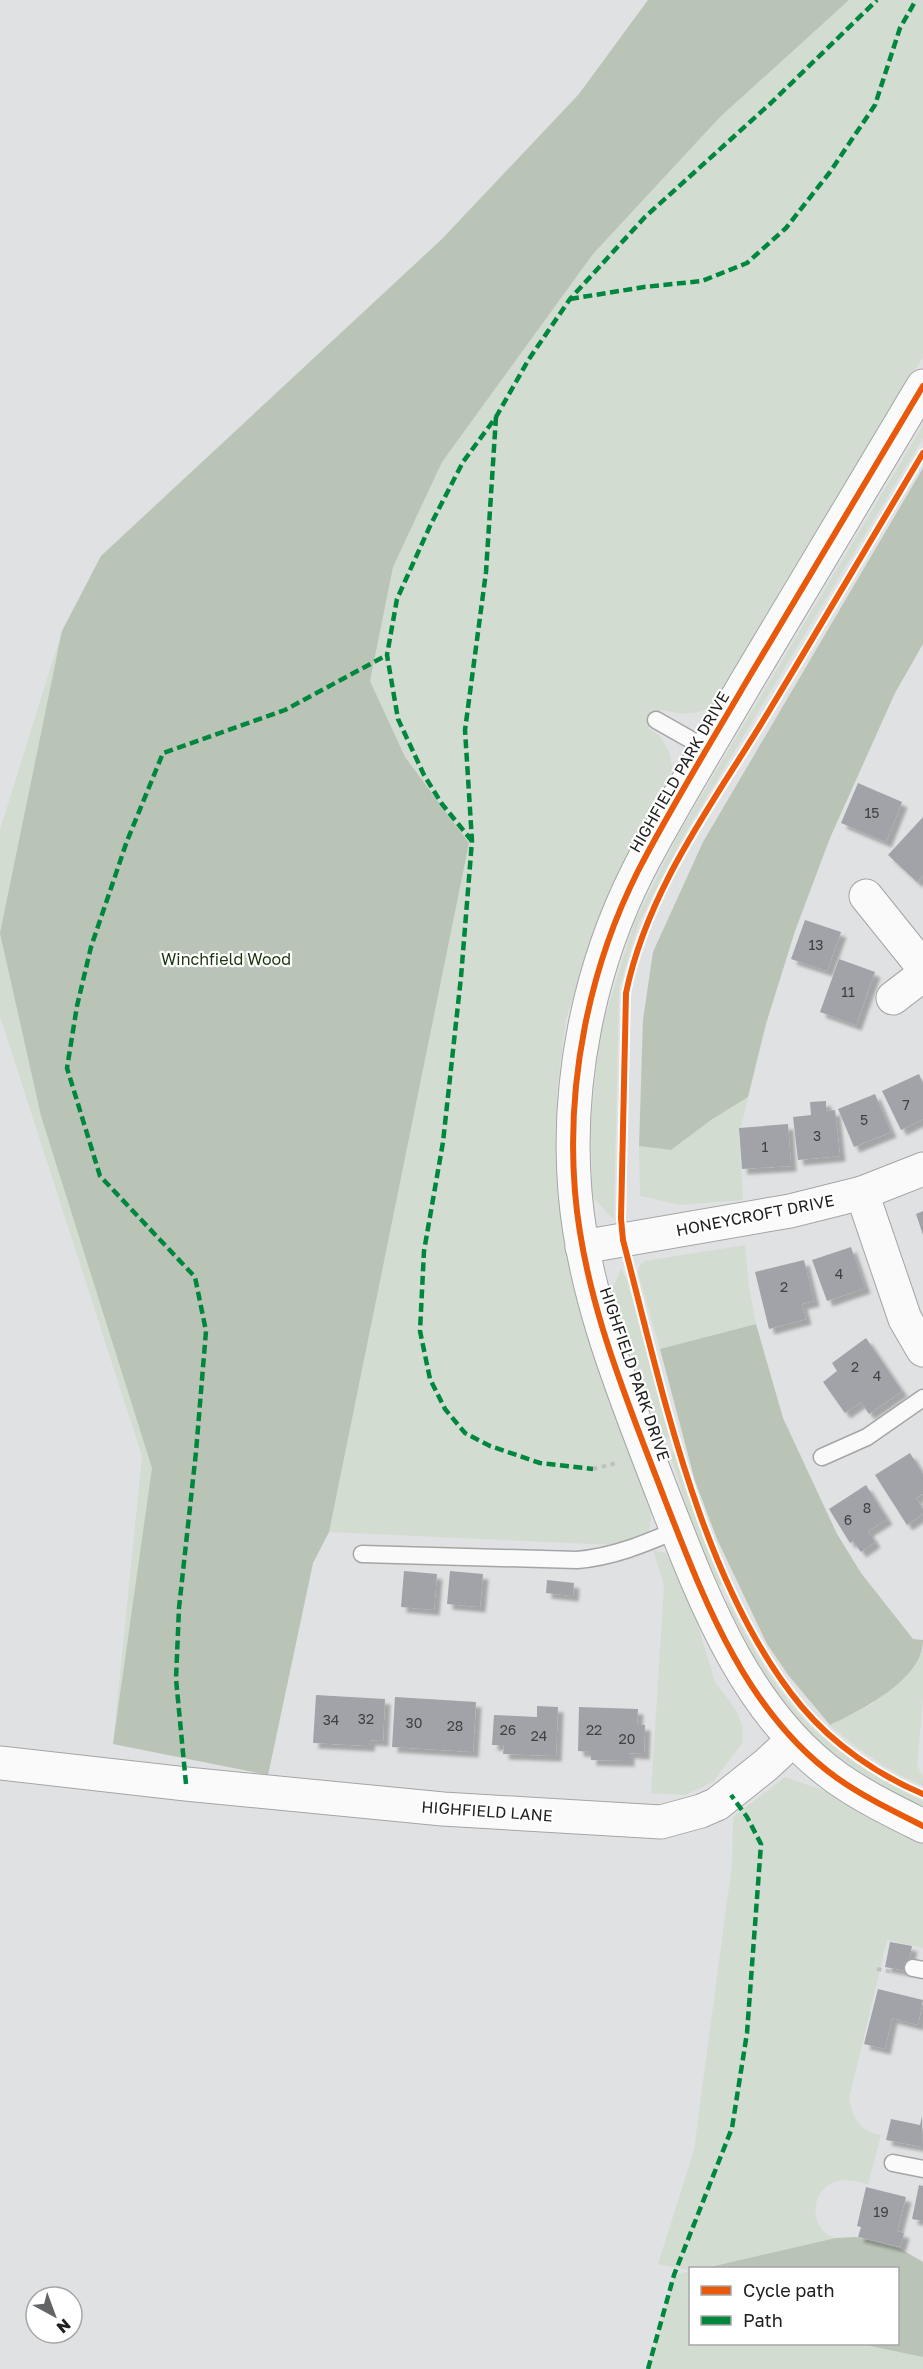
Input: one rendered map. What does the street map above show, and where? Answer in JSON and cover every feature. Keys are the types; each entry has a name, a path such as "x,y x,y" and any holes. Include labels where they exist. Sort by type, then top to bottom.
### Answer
{"street":[{"name":"HIGHFIELD PARK DRIVE","path":"793,1740 763,1702 735,1659 706,1598 677,1530 596,1310 582,1247 575,1193 575,1086 595,983 614,927 637,873 707,749 923,386"},
{"path":"866,896 923,967"},
{"path":"893,998 923,975"},
{"name":"HONEYCROFT DRIVE","path":"582,1247 790,1211 862,1193 923,1169"},
{"path":"862,1193 905,1318 923,1350"},
{"path":"793,1740 834,1776 877,1803 923,1826"},
{"name":"HIGHFIELD LANE","path":"0,1763 443,1809 661,1822 717,1804 793,1740"}],"lane":[{"path":"656,720 707,749"},
{"path":"822,1457 867,1437 923,1398"},
{"path":"362,1554 577,1560 600,1558 628,1550 677,1530"},
{"path":"893,2163 923,2169"}],"green space":[{"path":"648,0 923,0 923,357 715,704 696,713 661,710 648,728 660,736 669,752 672,766 669,781 626,857 591,943 566,1019 557,1091 557,1194 575,1292 595,1360 652,1515 648,1533 615,1545 329,1532 313,1563 268,1775 113,1744 142,1456 0,1016 0,830 62,631 101,556 442,239 579,94"},
{"name":"Winchfield Wood","path":"648,0 849,0 720,117 593,254 442,462 393,567 370,681 405,757 469,843 329,1532 313,1563 268,1775 113,1744 152,1468 41,1116 0,933 62,631 101,556 442,239 579,94"},
{"path":"923,425 923,438 684,835 639,923 619,988 614,1220 592,1196 591,1120 600,1033 634,923 679,833"},
{"path":"923,468 923,644 895,693 830,838 795,931 766,1024 748,1097 711,1120 671,1150 639,1146 643,1020 653,952 703,842"},
{"path":"748,1097 739,1136 743,1200 680,1205 640,1196 639,1146 671,1150 711,1120"},
{"path":"745,1245 749,1287 756,1324 660,1349 638,1273 640,1265 645,1261"},
{"path":"621,1269 627,1280 670,1437 664,1439 624,1338 610,1295"},
{"path":"756,1324 783,1418 837,1534 861,1573 913,1639 923,1640 920,1655 902,1681 873,1702 830,1725 789,1676 767,1644 717,1539 695,1481 660,1349"},
{"path":"675,1452 703,1539 722,1584 718,1587 689,1514 670,1454"},
{"path":"653,1550 665,1553 672,1563 691,1603 715,1682 736,1710 742,1725 743,1742 713,1782 685,1795 651,1793 664,1585"},
{"path":"728,1601 772,1678 808,1724 825,1740 882,1780 923,1801 923,1808 882,1788 862,1775 842,1761 805,1728 775,1694 760,1672 723,1603"},
{"path":"923,1650 923,1700 917,1765 923,1777 923,1786 874,1759 830,1725 872,1704 906,1676"},
{"path":"785,1777 848,1799 923,1842 923,1948 887,1940 849,2099 859,2123 868,2131 881,2135 868,2184 845,2180 832,2183 819,2195 816,2212 821,2228 835,2238 858,2237 875,2241 923,2262 923,2369 648,2369 674,2275 689,2271 689,2345 899,2345 899,2267 689,2267 689,2270 658,2264 694,2150 732,1864 733,1817"},
{"path":"856,2237 899,2248 923,2262 923,2357 866,2345 899,2345 899,2267 710,2267 836,2238"}],"building":[{"path":"858,783 902,802 886,842 841,823"},
{"path":"923,817 923,875 917,882 888,855"},
{"path":"805,920 841,932 827,971 791,959"},
{"path":"839,959 875,972 856,1025 820,1012"},
{"path":"919,1074 923,1083 923,1119 901,1130 882,1091"},
{"path":"875,1094 891,1132 854,1147 838,1109"},
{"path":"826,1101 826,1111 835,1110 840,1156 798,1160 793,1117 811,1115 810,1102"},
{"path":"788,1124 791,1166 742,1169 739,1128"},
{"path":"923,1211 923,1235 916,1214"},
{"path":"851,1247 865,1288 827,1301 812,1260"},
{"path":"804,1260 814,1301 802,1304 806,1319 769,1329 755,1272"},
{"path":"866,1338 902,1391 869,1414 861,1402 845,1413 823,1382 837,1371 832,1363"},
{"path":"910,1453 923,1474 923,1494 916,1498 923,1509 923,1514 907,1525 875,1475"},
{"path":"866,1485 887,1519 868,1531 875,1542 861,1552 853,1541 850,1543 829,1509"},
{"path":"404,1571 437,1574 434,1610 401,1607"},
{"path":"450,1571 483,1574 480,1607 447,1604"},
{"path":"547,1580 574,1583 573,1596 546,1593"},
{"path":"316,1695 385,1699 383,1741 370,1740 369,1746 313,1743"},
{"path":"395,1697 476,1702 473,1752 392,1747"},
{"path":"537,1706 558,1707 556,1756 503,1754 504,1745 492,1745 494,1715 537,1717"},
{"path":"579,1707 638,1709 637,1725 645,1725 644,1754 629,1753 629,1761 591,1760 591,1752 578,1751"},
{"path":"890,1942 912,1946 907,1971 885,1967"},
{"path":"878,1989 923,2000 918,2025 892,2018 885,2049 864,2044"},
{"path":"922,2116 923,2147 886,2140 891,2119 920,2125"},
{"path":"919,2185 923,2186 923,2221 912,2219"},
{"path":"866,2187 906,2197 897,2231 904,2233 900,2247 858,2237 861,2227 857,2226"}],"marked path":[{"path":"472,841 442,804 424,775 398,719 387,655 397,599 430,526 463,462 496,417 529,359 570,299 645,217 772,102 877,0"},
{"path":"570,299 644,287 702,281 747,263 786,228 830,172 875,105 900,28 916,0"},
{"path":"496,417 486,572 465,730 472,841 461,977 443,1142 424,1251 420,1331 430,1379 445,1409 465,1433 490,1446 540,1463 593,1469"},
{"path":"186,1784 176,1679 179,1608 206,1331 195,1277 100,1176 67,1068 77,1006 91,947 127,841 163,753 285,710 387,655"},
{"path":"648,2369 674,2275 732,2128 747,2033 761,1844 747,1817 731,1795"}],"cycle path":[{"path":"923,386 677,800 638,871 621,908 594,986 585,1027 578,1068 573,1151 580,1232 597,1311 609,1349 680,1538 713,1615 732,1652 753,1688 777,1721 805,1751 847,1785 923,1826"},
{"path":"923,453 706,812 667,881 650,917 636,954 626,993 621,1219 623,1240 670,1422 712,1546 737,1604 767,1659 815,1721 858,1758 890,1778 923,1794"}]}
